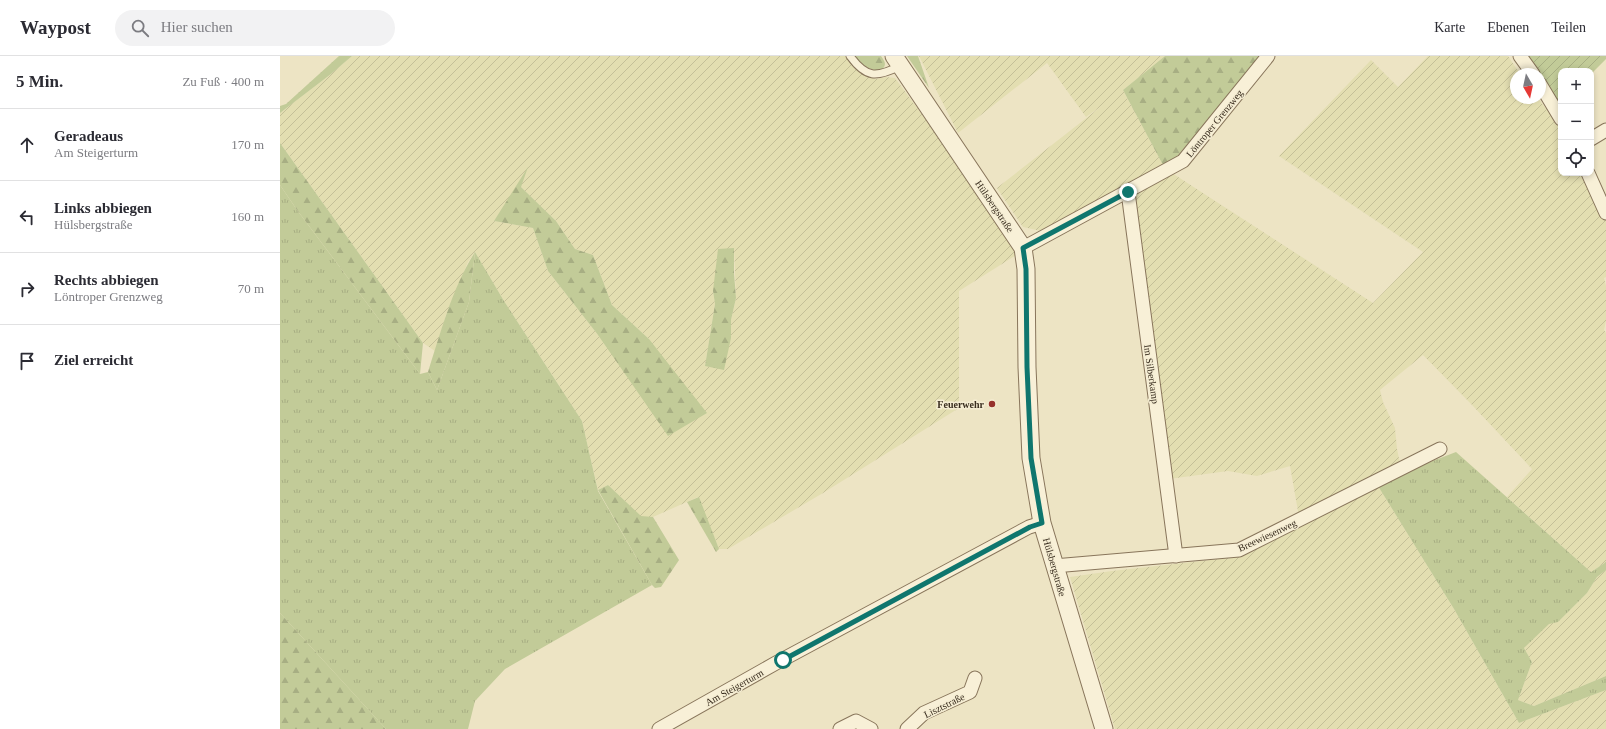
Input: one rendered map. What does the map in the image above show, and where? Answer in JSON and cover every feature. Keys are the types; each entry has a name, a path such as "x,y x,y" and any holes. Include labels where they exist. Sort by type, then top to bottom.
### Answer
{"street":[{"name":"Löntroper Grenzweg","path":"1023,248 1183,161 1268,56"},
{"path":"1520,56 1529,68"},
{"name":"Hülsbergstraße","path":"897,61 1023,248 1026,269 1027,367 1031,458 1042,523 1104,729"},
{"path":"1546,94 1558,114"},
{"path":"1594,137 1606,130"},
{"path":"1589,176 1606,213"},
{"name":"Im Silberkamp","path":"1128,192 1176,556"},
{"name":"Breewiesenweg","path":"1054,566 1239,550 1440,449"},
{"name":"Am Steigerturm","path":"659,729 776,663 1030,527 1042,523"},
{"name":"Lisztstraße","path":"907,729 924,714 970,692 975,678"},
{"path":"840,729 856,721 871,729"}],"lane":[{"path":"850,56 863,71 876,75 889,72 897,61"}],"shaded area":[{"path":"352,56 847,56 860,73 876,79 886,77 895,78 1021,248 1021,252 959,291 959,408 823,493 728,549 719,549 698,497 653,517 641,517 608,485 598,490 582,421 504,301 475,252 468,262 446,315 435,351 423,343 280,143 280,113","holes":["521,187 556,221 575,249 593,255 612,305 649,339 598,335 548,271 533,228 494,221","734,248 736,298 731,320 731,338 705,366 715,304 713,291"]},
{"path":"919,56 1165,56 1123,90 1164,167 1041,231 1023,227 997,188 1103,105 1086,117 1047,63 958,133"},
{"path":"1428,56 1508,56 1516,68 1510,68 1510,104 1542,104 1558,125 1558,176 1585,176 1606,221 1606,277 1604,278 1606,286 1606,321 1604,330 1606,333 1606,562 1591,572 1507,497 1532,469 1423,355 1380,390 1383,402 1395,428 1400,463 1299,517 1290,466 1257,476 1228,471 1169,479 1131,198 1172,173 1373,303 1423,252 1279,156 1371,60 1398,87"},
{"path":"1378,486 1454,609 1519,723 1606,690 1606,729 1115,729 1070,577 1239,556"},
{"path":"1606,570 1606,676 1534,706 1518,700 1532,662 1524,648 1549,623 1558,622 1587,593 1597,577"}],"green space":[{"path":"339,56 352,56 280,113 280,106 286,104"},
{"path":"854,56 881,56 885,66 882,70 870,69 860,63"},
{"path":"907,56 918,56 929,88"},
{"path":"1165,56 1260,56 1176,158 1164,167 1123,90"},
{"path":"1526,56 1606,56 1606,59 1594,71 1594,68 1558,68 1558,106 1546,87 1546,68 1533,68"},
{"path":"280,143 423,343 420,374 297,210 280,185"},
{"path":"528,167 521,187 556,221 575,249 593,255 612,305 649,339 707,413 668,436 598,335 548,271 533,228 494,221"},
{"path":"280,185 297,210 420,374 428,372 437,390 469,302 475,252 504,301 582,421 598,491 652,585 505,669 475,701 468,729 386,729 280,613"},
{"path":"734,248 736,298 731,320 731,338 724,370 705,366 715,304 713,291 718,249"},
{"path":"475,252 469,302 437,390 428,372 453,295"},
{"path":"1456,452 1591,572 1606,562 1606,570 1597,577 1587,593 1558,622 1549,624 1524,648 1532,662 1518,700 1534,706 1606,676 1606,690 1519,723 1454,609 1378,486 1404,472"},
{"path":"608,485 641,516 653,517 679,560 661,587 655,588 652,585 598,490"},
{"path":"699,497 719,549 716,552 687,502"},
{"path":"280,613 386,729 280,729"}],"place":[{"name":"Feuerwehr","path":"992,404"}],"route":[{"path":"783,660 1030,527 1042,523 1031,458 1027,367 1026,269 1023,248 1128,192"}]}
